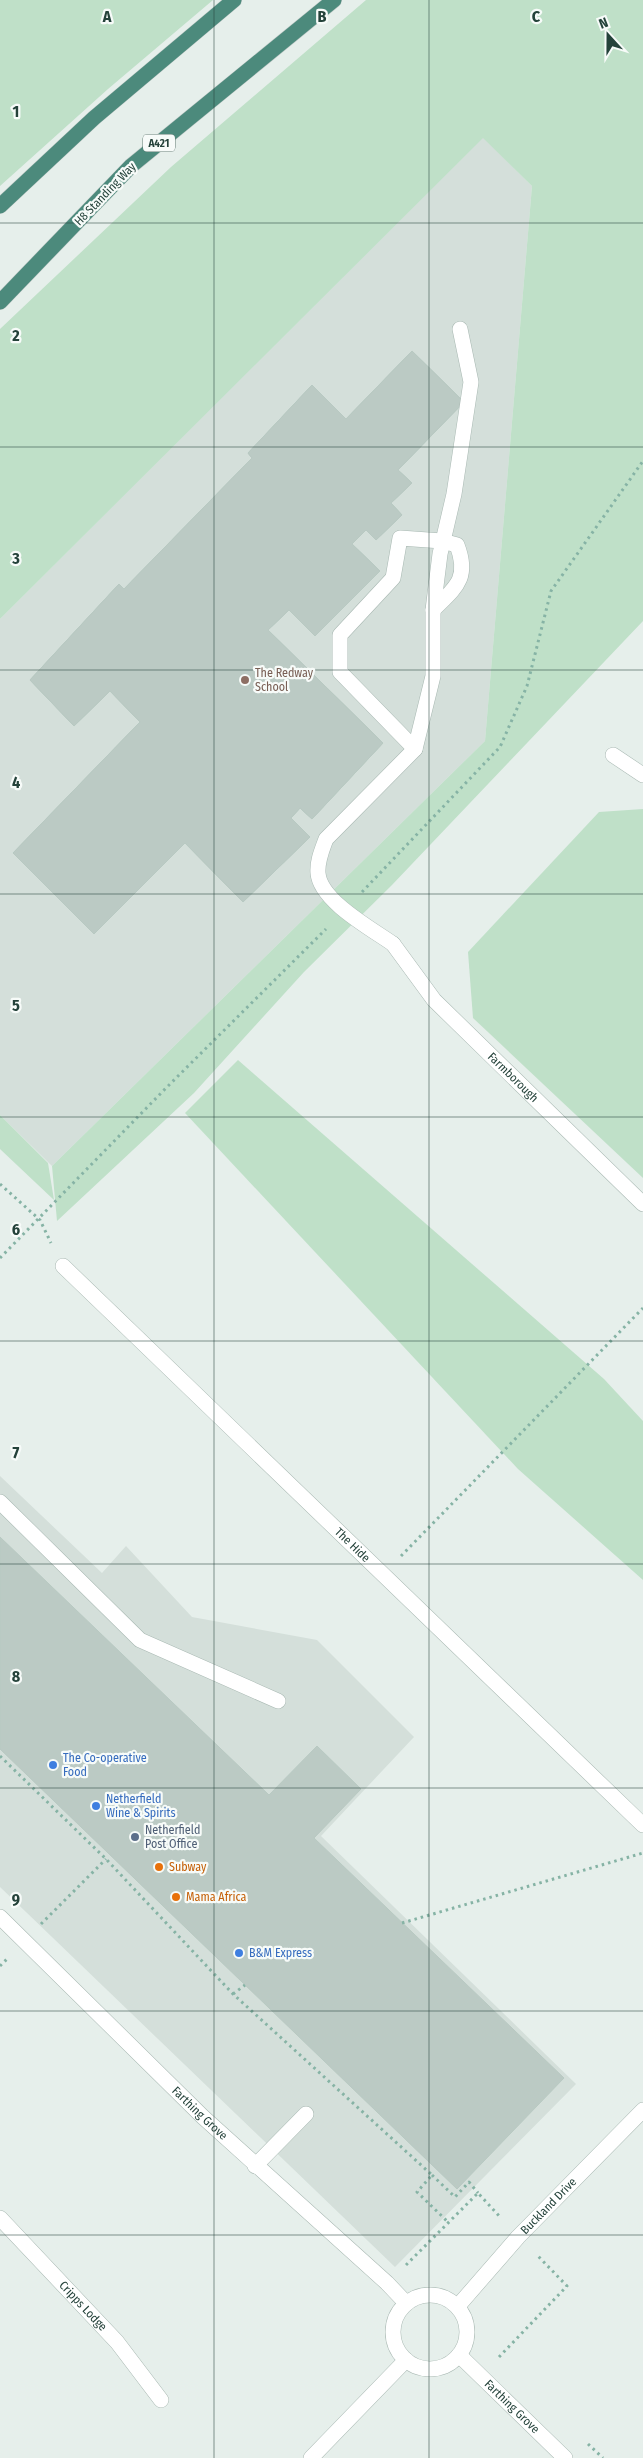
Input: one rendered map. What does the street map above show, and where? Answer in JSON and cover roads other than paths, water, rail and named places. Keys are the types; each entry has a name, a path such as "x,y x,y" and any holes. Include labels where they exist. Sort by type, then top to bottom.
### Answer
{"highway":[{"path":"0,206 94,118 234,0"},
{"name":"H8 Standing Way","path":"0,302 131,166 334,0"}],"street":[{"path":"415,749 432,676 433,610 442,541 454,494 471,382 460,329"},
{"path":"415,749 340,672 340,635 393,578 400,538 442,541 458,545 462,557 462,572 459,584 433,610"},
{"name":"Farmborough","path":"415,749 326,839 319,858 318,875 326,892 345,910 393,944 434,1000 643,1204"},
{"path":"613,755 643,775"},
{"name":"The Hide","path":"63,1266 643,1825"},
{"path":"0,1502 140,1640 278,1701"},
{"name":"Farthing Grove","path":"0,1917 255,2166 387,2283 406,2303"},
{"name":"Buckland Drive","path":"458,2306 518,2237 643,2110"},
{"path":"255,2166 306,2114"},
{"name":"Cripps Lodge","path":"0,2218 117,2342 161,2400"},
{"path":"425,2295 443,2297 452,2300 458,2306 466,2322 467,2334 464,2347 445,2366 432,2369 420,2367 406,2360 394,2340 393,2326 397,2314 406,2303 425,2295"},
{"name":"Farthing Grove","path":"459,2354 565,2458"},
{"path":"311,2458 406,2360"}],"place":[{"name":"The Redway School","path":"245,680"},
{"name":"The Co-operative Food","path":"53,1765"},
{"name":"Netherfield Wine & Spirits","path":"96,1806"},
{"name":"Netherfield Post Office","path":"135,1837"},
{"name":"Subway","path":"159,1867"},
{"name":"Mama Africa","path":"176,1897"},
{"name":"B&M Express","path":"239,1953"}]}
